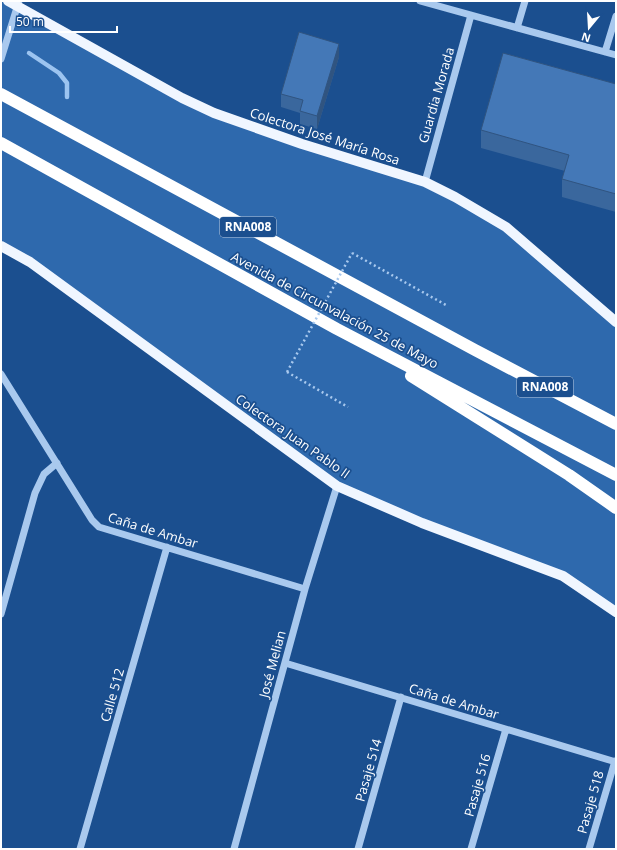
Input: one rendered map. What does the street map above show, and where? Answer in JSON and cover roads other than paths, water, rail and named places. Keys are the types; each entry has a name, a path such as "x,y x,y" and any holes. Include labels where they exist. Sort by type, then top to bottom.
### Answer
{"highway":[{"name":"RNA008","path":"1,94 475,350 616,424"},
{"name":"Avenida de Circunvalación 25 de Mayo","path":"3,144 337,329 616,475"},
{"path":"337,329 569,475 616,508"}],"main road":[{"name":"Colectora José María Rosa","path":"8,1 18,3 182,98 214,113 302,144 424,182 506,227 616,322"},
{"name":"Colectora Juan Pablo II","path":"1,246 30,262 337,486 422,523 563,576 616,612"}],"street":[{"path":"420,1 430,2 471,15 616,55"},
{"path":"517,28 524,1"},
{"path":"1,59 18,3"},
{"name":"Guardia Morada","path":"424,182 471,15"},
{"path":"606,52 616,16"},
{"name":"Caña de Ambar","path":"1,374 92,520 99,527 305,589"},
{"path":"1,614 35,493 44,474 57,463"},
{"name":"José Melian","path":"234,849 305,589 337,486"},
{"name":"Calle 512","path":"80,849 167,547"},
{"name":"Caña de Ambar","path":"285,663 615,761"},
{"name":"Pasaje 514","path":"358,849 401,697"},
{"name":"Pasaje 516","path":"471,849 506,729"},
{"name":"Pasaje 518","path":"589,849 615,761"}],"waterway":[{"path":"29,53 59,73 67,83 67,97"}]}
